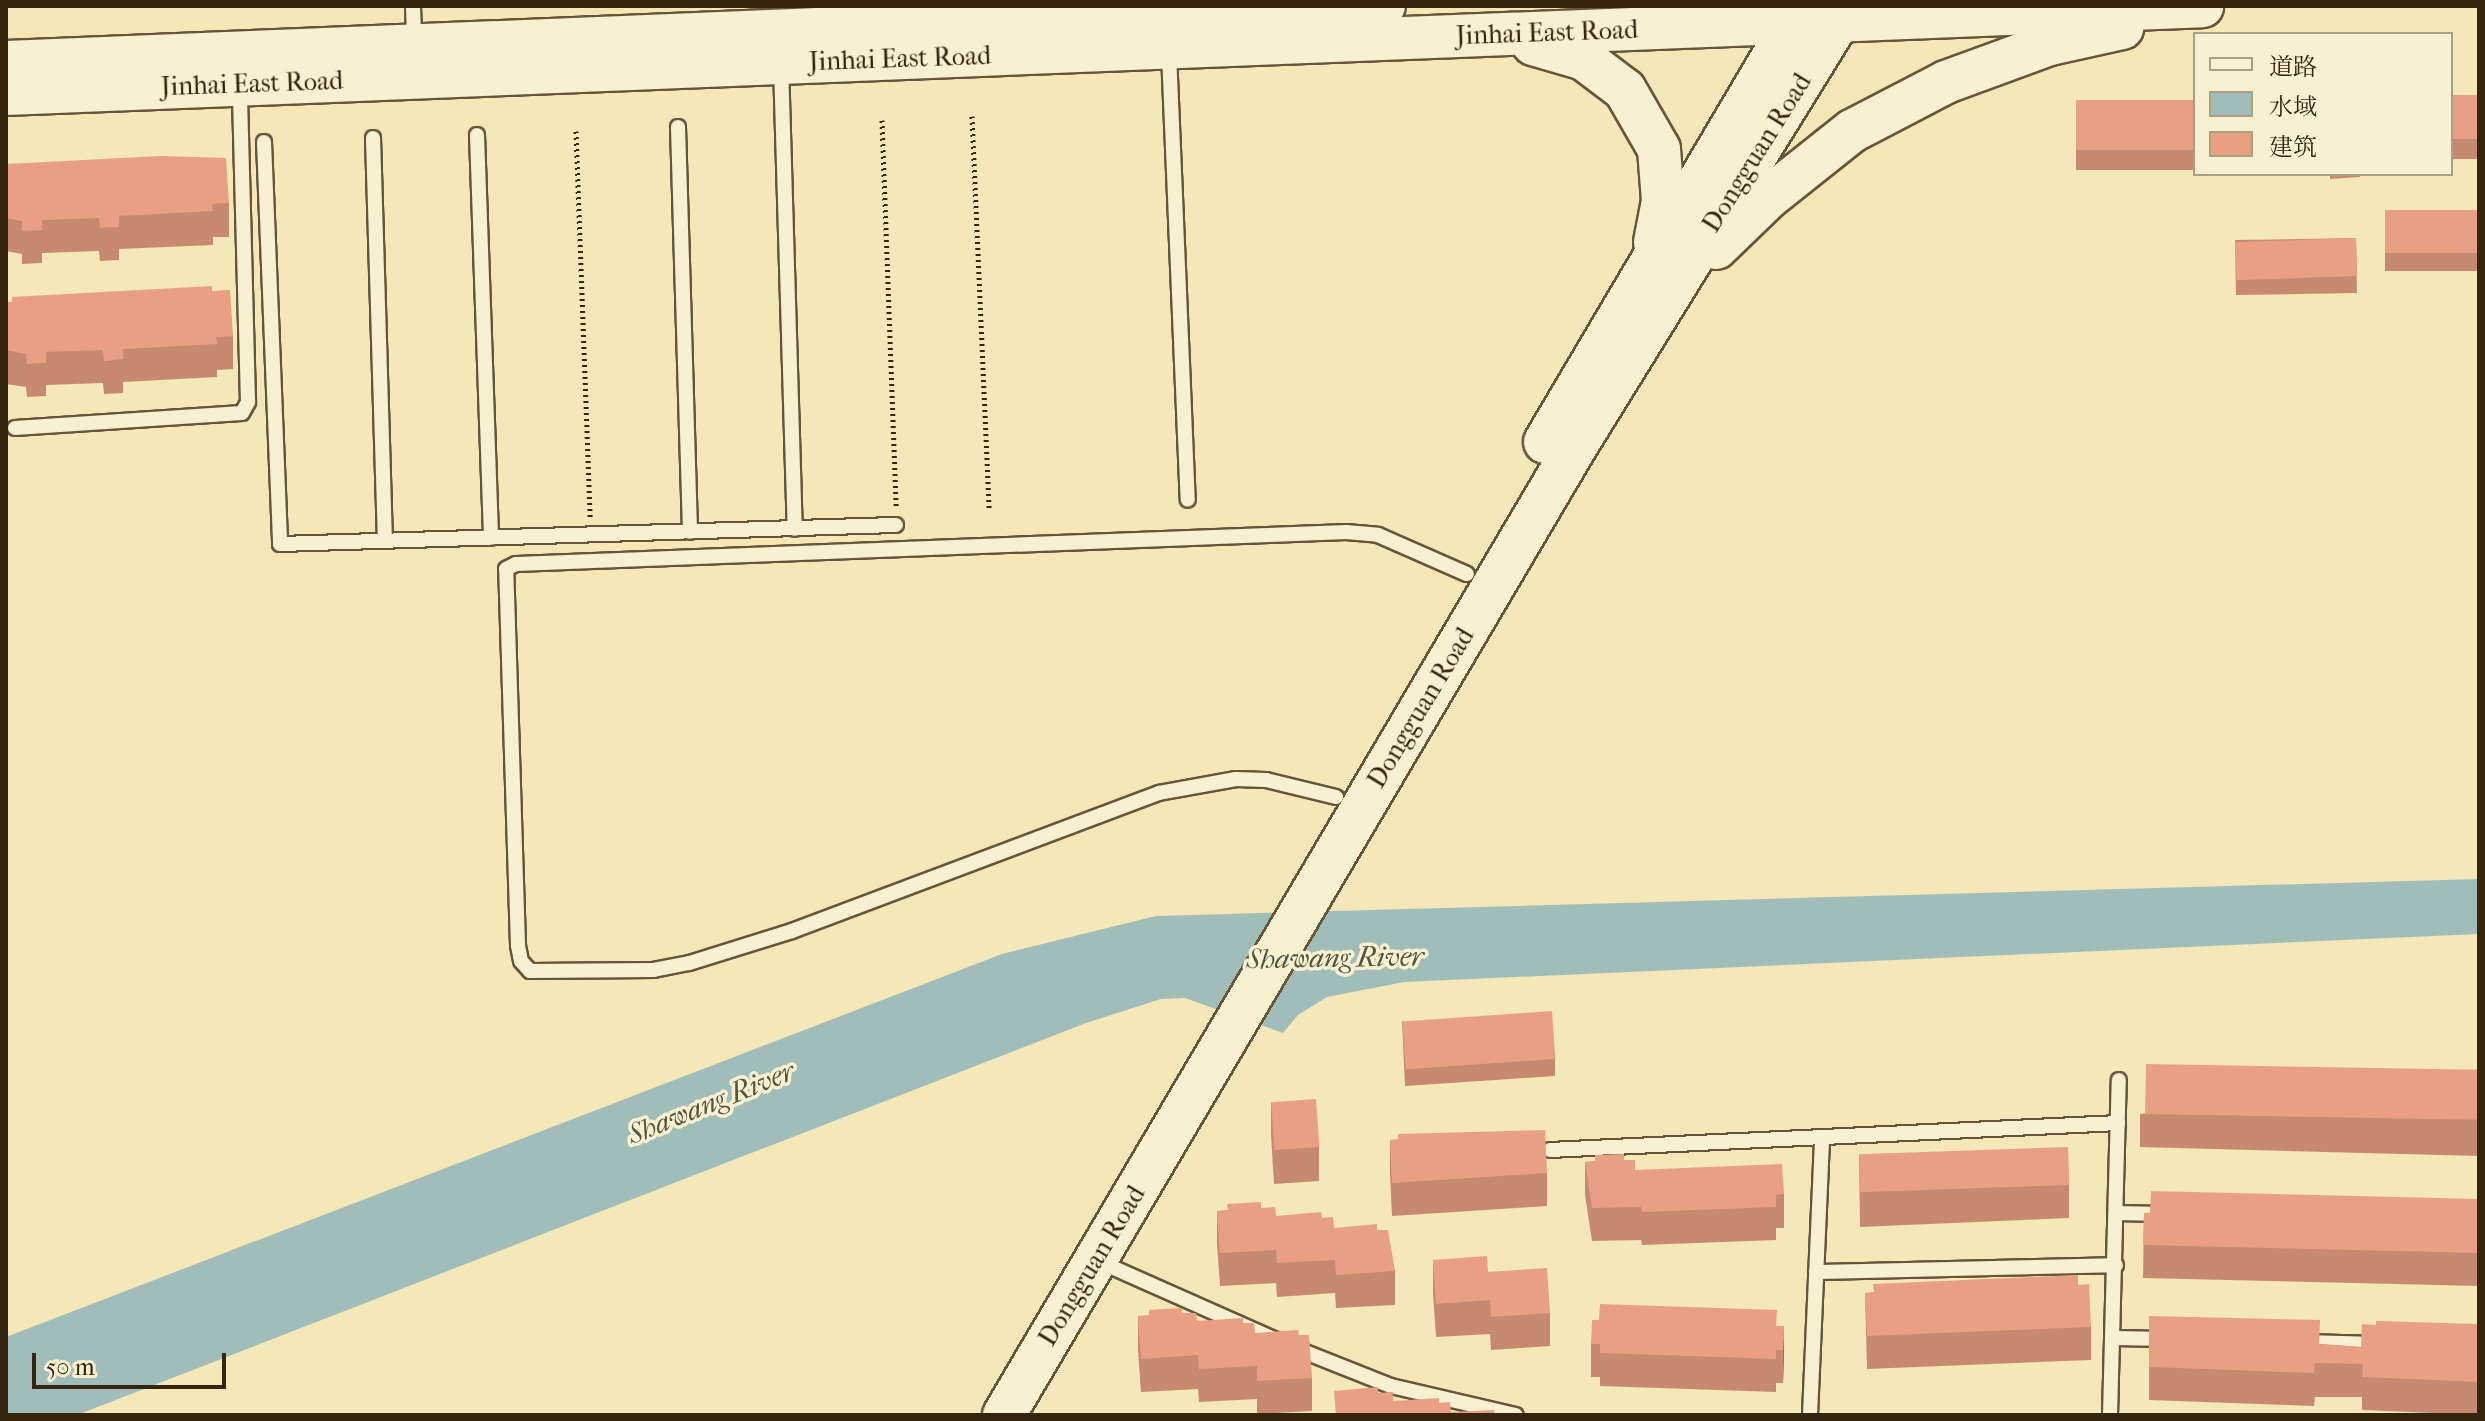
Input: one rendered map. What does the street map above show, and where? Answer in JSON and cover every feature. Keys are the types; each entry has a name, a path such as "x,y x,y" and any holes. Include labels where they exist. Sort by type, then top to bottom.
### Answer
{"main road":[{"name":"Jinhai East Road","path":"6,62 414,26 1384,6"},
{"name":"Jinhai East Road","path":"6,94 1501,35 1821,14 2202,6"},
{"path":"1670,294 1769,197 1852,131 1946,82 2050,44 2221,6"},
{"name":"Dongguan Road","path":"972,1415 1653,254 1821,14"},
{"name":"Dongguan Road","path":"1004,1415 1670,294 1821,14"},
{"path":"1501,35 1584,59 1625,90 1659,149 1663,201 1653,254"}],"lane":[{"path":"1169,49 1188,500"},
{"path":"781,64 795,529"},
{"path":"15,428 242,413 248,402 240,85"},
{"path":"678,127 690,532"},
{"path":"477,135 491,538"},
{"path":"373,138 385,541"},
{"path":"264,142 280,544 896,525"},
{"path":"1336,797 1266,780 1236,779 1159,793 792,931 689,963 654,970 530,971 521,961 518,945 506,569 532,564 1346,532 1378,535 1467,574"},
{"path":"2110,1415 2119,1080"},
{"path":"1550,1150 2118,1123"},
{"path":"1810,1415 1822,1137"},
{"path":"2116,1213 2179,1214"},
{"path":"1095,1260 1354,1374 1516,1415"},
{"path":"1816,1272 2116,1265"},
{"path":"2114,1338 2178,1339"},
{"path":"2289,1342 2400,1345"}],"path":[{"path":"972,116 989,510"},
{"path":"882,120 896,525"},
{"path":"576,131 591,535"}],"water":[{"name":"Shawang River","path":"2479,879 2479,934 1404,982 1327,997 1298,1015 1283,1033 1185,998 1161,999 1086,1023 77,1415 6,1415 6,1337 1002,954 1156,916"}],"building":[{"path":"2453,95 2479,95 2479,139 2453,139"},
{"path":"2076,100 2193,100 2193,150 2076,150"},
{"path":"160,156 226,158 229,203 212,204 213,211 119,216 119,227 100,228 99,218 42,220 42,230 22,231 22,221 6,218 7,164"},
{"path":"2385,210 2479,210 2479,253 2385,253"},
{"path":"2356,238 2357,276 2236,280 2235,242"},
{"path":"212,286 212,291 230,290 233,336 216,337 217,344 123,349 123,359 104,361 103,350 46,352 46,363 27,364 26,354 6,350 6,302 12,302 12,297"},
{"path":"1552,1011 1555,1059 1406,1069 1402,1021"},
{"path":"2146,1064 2479,1070 2478,1120 2145,1114"},
{"path":"1316,1099 1319,1147 1274,1150 1271,1102"},
{"path":"1545,1130 1547,1173 1392,1183 1390,1140 1398,1139 1398,1134"},
{"path":"2068,1147 2069,1185 1860,1192 1859,1154"},
{"path":"1624,1154 1624,1160 1635,1160 1635,1170 1782,1164 1784,1194 1776,1195 1776,1207 1642,1212 1641,1207 1592,1208 1585,1162 1595,1161 1595,1155"},
{"path":"2151,1191 2479,1199 2479,1253 2143,1245 2144,1213 2150,1213"},
{"path":"1261,1202 1261,1208 1275,1207 1276,1216 1321,1212 1322,1218 1333,1217 1334,1228 1377,1224 1377,1230 1388,1230 1395,1271 1336,1275 1335,1260 1277,1263 1276,1250 1220,1253 1217,1211 1228,1210 1227,1204"},
{"path":"1487,1256 1488,1272 1547,1268 1550,1313 1491,1317 1490,1300 1436,1304 1433,1260"},
{"path":"2078,1275 2078,1285 2089,1284 2091,1327 1867,1336 1865,1293 1874,1292 1873,1284"},
{"path":"1600,1304 1777,1310 1776,1326 1784,1326 1783,1350 1776,1350 1776,1359 1600,1353 1600,1344 1591,1344 1592,1320 1599,1320"},
{"path":"1182,1308 1182,1313 1196,1313 1197,1321 1243,1318 1243,1323 1254,1323 1255,1333 1298,1330 1299,1335 1309,1335 1312,1378 1257,1381 1257,1366 1199,1369 1198,1355 1141,1359 1138,1316 1149,1316 1149,1310"},
{"path":"2149,1316 2320,1320 2319,1344 2361,1347 2362,1324 2376,1325 2376,1321 2479,1324 2479,1382 2362,1377 2363,1364 2315,1363 2314,1373 2149,1367"},
{"path":"1378,1387 1378,1393 1393,1392 1393,1401 1439,1398 1439,1403 1450,1402 1451,1412 1494,1410 1495,1415 1336,1415 1334,1391"}]}
